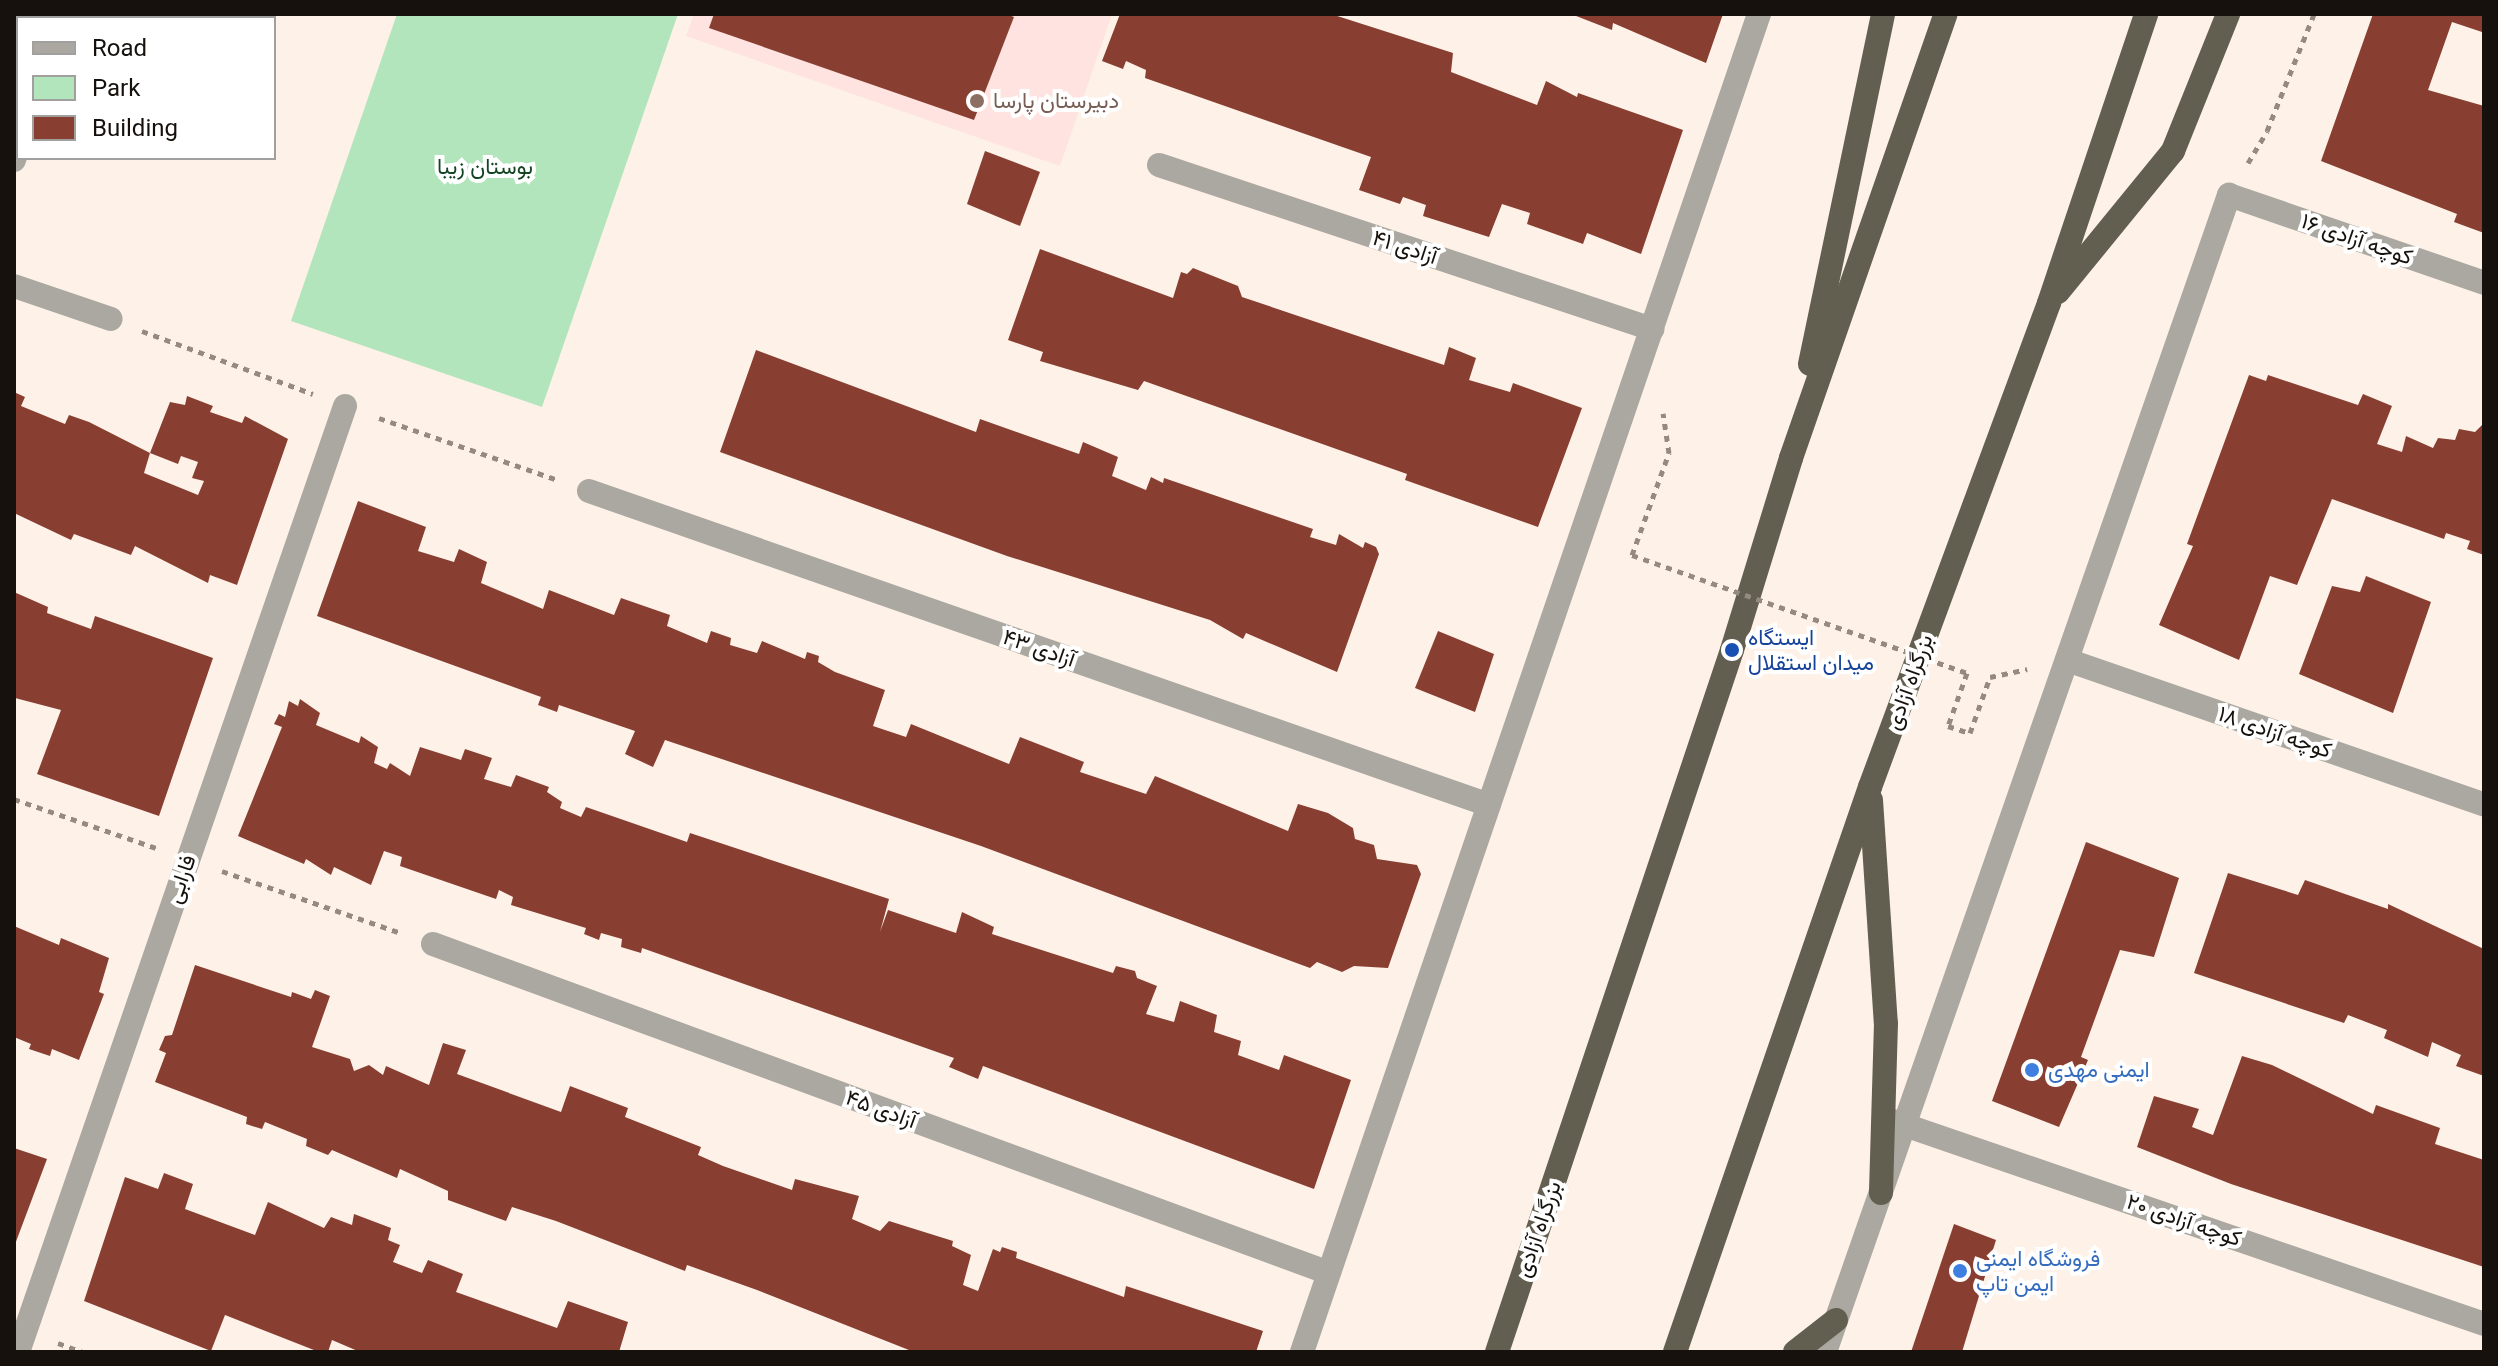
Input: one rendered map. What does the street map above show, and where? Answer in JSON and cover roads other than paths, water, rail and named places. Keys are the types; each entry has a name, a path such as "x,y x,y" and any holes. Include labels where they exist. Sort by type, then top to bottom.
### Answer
{"highway":[{"path":"1791,458 1883,14"},
{"name":"بزرگراه آزادی","path":"1497,1352 1732,650 1791,458 1946,14"},
{"name":"بزرگراه آزادی","path":"1675,1352 1870,787 2049,303 2146,14"},
{"path":"2049,303 2173,151 2228,14"},
{"path":"1870,787 1894,1121 1881,1193"},
{"path":"1795,1352 1836,1320"}],"street":[{"path":"1302,1352 1759,14"},
{"name":"۴۱ آزادی","path":"1159,165 1652,329"},
{"name":"کوچه آزادی ۱۶","path":"2067,660 2229,195 2484,283"},
{"path":"14,286 111,319"},
{"name":"فارابی","path":"18,1352 345,406"},
{"name":"۴۳ آزادی","path":"589,491 1489,805"},
{"path":"1894,1121 2067,660"},
{"name":"کوچه آزادی ۱۸","path":"2067,660 2484,804"},
{"name":"۴۵ آزادی","path":"433,944 1329,1273"},
{"name":"کوچه آزادی ۲۰","path":"1894,1121 2484,1324"},
{"path":"1825,1352 1881,1193"}],"place":[{"name":"دبیرستان پارسا","path":"977,101"},
{"name":"ایستگاه میدان استقلال","path":"1732,650"},
{"name":"ایمنی مهدی","path":"2032,1070"},
{"name":"فروشگاه ایمنی ایمن تاپ","path":"1960,1271"}],"park label":[{"name":"بوستان زیبا","path":"485,167"}]}
